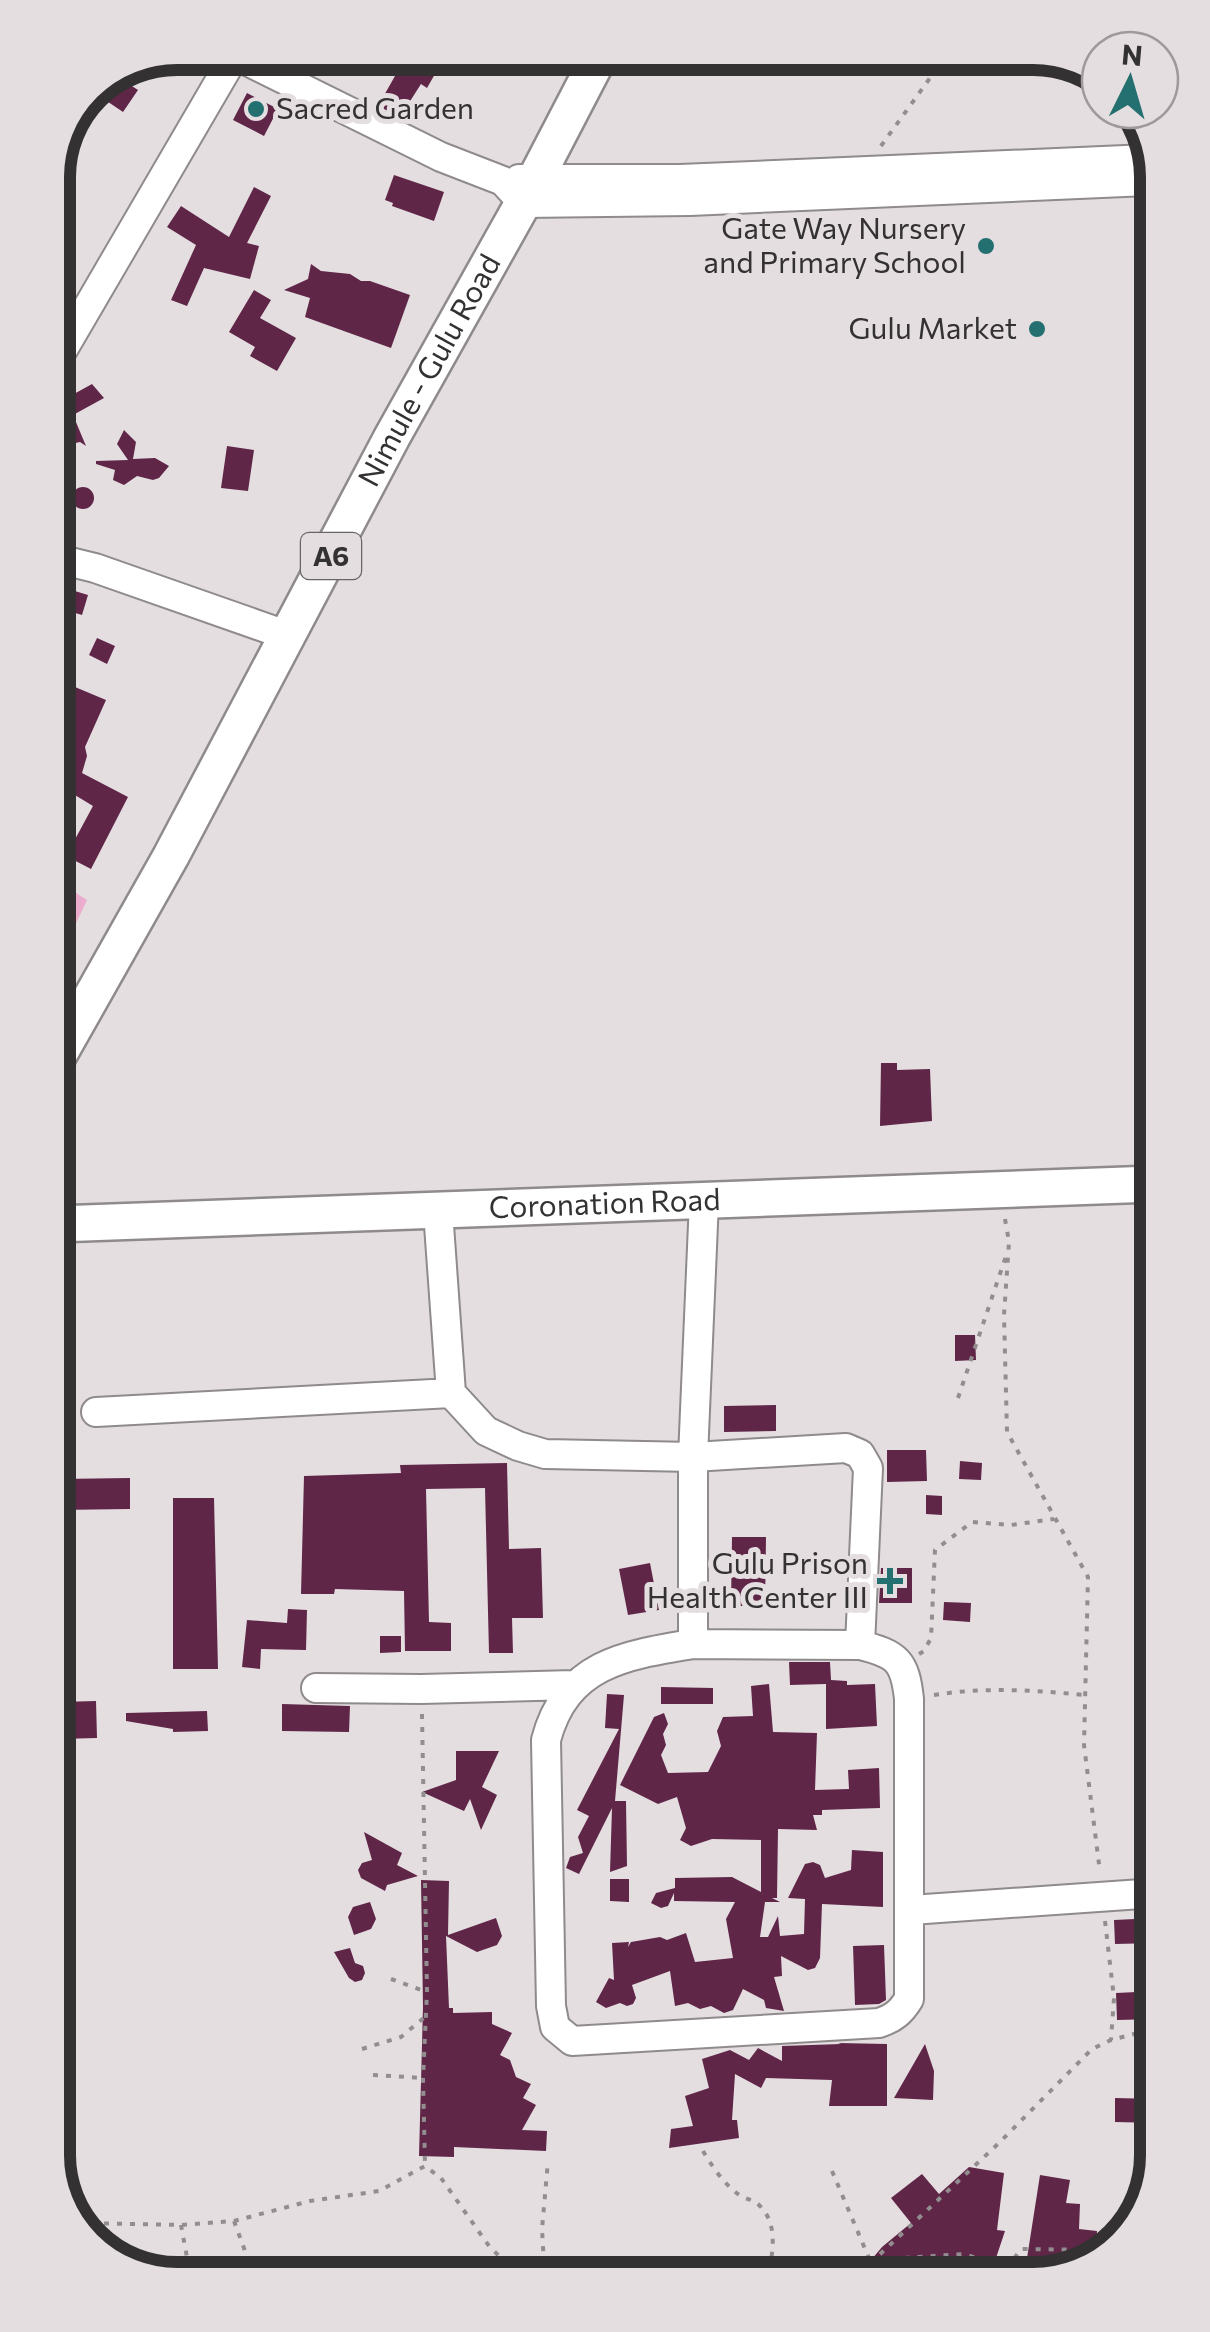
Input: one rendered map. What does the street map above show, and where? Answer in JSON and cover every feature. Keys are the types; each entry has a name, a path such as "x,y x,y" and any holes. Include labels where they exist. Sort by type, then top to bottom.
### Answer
{"main road":[{"name":"Nimule - Gulu Road","path":"70,1034 290,636 520,187 591,70"},
{"name":"Coronation Road","path":"70,1224 1140,1185"}],"street":[{"path":"70,337 224,70"},
{"path":"268,70 440,157 520,187 690,202 1140,181"},
{"path":"520,187 1138,159"},
{"path":"70,563 290,636"},
{"path":"693,1644 692,1457 704,1201"},
{"path":"438,1211 451,1394 486,1431 546,1454 692,1457 846,1448 860,1454 868,1468 860,1645"},
{"path":"96,1412 451,1394"},
{"path":"693,1644 860,1645 901,1662 909,1699 912,1910 909,1999 902,2012 891,2019 879,2023 572,2041 555,2027 551,2006 546,1740 558,1706 573,1684 586,1674 650,1650 693,1644"},
{"path":"316,1688 421,1690 573,1684"},
{"path":"912,1910 1140,1894"}],"path":[{"path":"864,170 936,70"},
{"path":"1001,1190 1009,1242 1004,1315 1007,1432 1088,1577 1084,1745 1114,1998 1110,2040"},
{"path":"958,1398 1000,1280 1009,1242"},
{"path":"901,1662 924,1651 931,1638 935,1550 972,1522 1011,1525 1054,1519"},
{"path":"909,1699 975,1689 1086,1695"},
{"path":"421,1690 427,1992 423,2078 425,2166"},
{"path":"391,1980 427,1992"},
{"path":"362,2049 401,2038 426,2016"},
{"path":"872,2262 1082,2058 1110,2040 1140,2032"},
{"path":"373,2075 423,2078"},
{"path":"703,2150 714,2170 739,2195 756,2202 771,2222 770,2262"},
{"path":"544,2262 542,2230 548,2161"},
{"path":"95,2223 181,2225 234,2221 310,2201 378,2191 425,2166"},
{"path":"425,2166 441,2178 489,2246 505,2262"},
{"path":"832,2170 871,2262"},
{"path":"234,2221 249,2262"},
{"path":"181,2225 188,2262"},
{"path":"1011,2262 1021,2249 1083,2250"},
{"path":"897,2262 903,2258 964,2254 986,2262"}],"shaded area":[{"path":"70,889 87,900 70,936"}],"building":[{"path":"398,70 437,70 427,88 421,84 400,117 378,106"},
{"path":"126,82 138,90 123,112 104,99"},
{"path":"247,93 278,109 264,136 233,120"},
{"path":"394,175 444,192 434,221 385,200"},
{"path":"254,187 271,196 247,243 259,246 250,279 204,268 187,306 171,300 196,245 167,227 181,206 229,237"},
{"path":"311,264 321,271 350,274 410,295 391,348 305,317 310,298 284,290 308,279"},
{"path":"254,290 271,300 260,318 296,338 277,371 250,356 255,347 229,332"},
{"path":"92,384 104,398 73,415 86,446 80,442 70,444 70,396"},
{"path":"124,430 136,442 133,459 155,458 169,466 159,478 137,476 124,485 113,480 115,470 96,464 128,460 117,444"},
{"path":"227,446 254,450 248,491 221,488"},
{"path":"83,487 91,490 91,506 83,509 75,506 72,498 75,490"},
{"path":"70,590 88,595 82,615 70,611"},
{"path":"97,638 115,646 107,664 89,655"},
{"path":"75,687 106,700 85,747 87,756 82,773 128,797 91,869 70,858 70,849 93,806 70,792 70,696"},
{"path":"881,1063 897,1063 897,1070 930,1069 932,1121 880,1126"},
{"path":"955,1335 975,1335 976,1360 955,1361"},
{"path":"776,1405 776,1431 724,1432 724,1406"},
{"path":"887,1450 926,1450 927,1481 887,1482"},
{"path":"960,1461 982,1463 981,1480 959,1479"},
{"path":"507,1463 509,1549 541,1548 543,1618 512,1618 513,1653 489,1653 485,1488 426,1489 429,1622 451,1623 451,1651 405,1651 404,1591 335,1589 334,1594 301,1594 304,1476 401,1473 400,1465"},
{"path":"130,1478 130,1509 70,1510 70,1479"},
{"path":"926,1495 942,1496 942,1515 926,1514"},
{"path":"173,1498 214,1498 218,1669 173,1669"},
{"path":"732,1537 766,1537 765,1606 731,1606"},
{"path":"650,1563 659,1610 628,1615 619,1569"},
{"path":"881,1568 912,1568 912,1603 879,1603"},
{"path":"944,1602 971,1603 970,1622 943,1620"},
{"path":"288,1609 307,1610 306,1650 261,1649 260,1669 242,1667 247,1620 287,1623"},
{"path":"380,1636 401,1636 401,1652 380,1653"},
{"path":"789,1662 830,1662 831,1680 847,1681 847,1685 875,1684 877,1726 826,1729 826,1684 790,1685"},
{"path":"769,1684 773,1732 817,1733 815,1790 849,1789 848,1770 879,1768 880,1808 822,1810 822,1815 813,1815 817,1830 778,1829 777,1898 772,1898 780,1902 765,1902 760,1937 768,1937 778,1916 780,1936 804,1934 805,1899 788,1898 805,1864 820,1865 825,1878 851,1870 852,1850 883,1852 883,1907 822,1904 820,1958 815,1968 808,1970 781,1956 782,1976 774,1977 784,2011 766,2008 764,2000 743,1989 733,2010 724,2013 711,2006 675,2006 670,1971 632,1985 636,1998 633,2004 606,2008 596,2002 609,1978 614,1980 612,1943 629,1942 628,1947 631,1942 660,1937 667,1940 686,1933 695,1962 733,1958 726,1919 735,1902 674,1901 674,1893 668,1906 661,1908 651,1903 656,1893 675,1888 675,1878 732,1877 761,1892 761,1840 712,1839 691,1846 680,1840 686,1828 677,1797 658,1804 620,1785 654,1717 664,1713 668,1724 661,1755 668,1773 708,1772 721,1746 717,1731 723,1717 753,1716 751,1686"},
{"path":"661,1687 713,1688 713,1704 661,1704"},
{"path":"607,1694 624,1695 615,1801 626,1801 627,1866 610,1872 612,1808 579,1874 566,1868 570,1857 583,1853 578,1837 589,1816 577,1810 619,1729 605,1728"},
{"path":"96,1701 97,1738 70,1739 70,1702"},
{"path":"282,1704 350,1706 349,1732 282,1731"},
{"path":"207,1711 208,1731 173,1732 126,1721 126,1713"},
{"path":"456,1751 499,1751 482,1787 497,1795 481,1830 470,1799 464,1811 422,1792 456,1780"},
{"path":"364,1832 402,1853 397,1865 418,1876 387,1885 385,1891 361,1878 358,1870 362,1863 372,1860"},
{"path":"610,1879 629,1879 629,1902 610,1901"},
{"path":"421,1880 449,1881 448,1935 496,1918 502,1936 497,1945 477,1952 446,1936 449,2008 453,2008 453,2013 492,2012 492,2024 512,2033 500,2055 510,2060 516,2077 531,2084 523,2098 536,2105 522,2130 547,2131 546,2151 454,2147 454,2157 419,2156"},
{"path":"370,1902 376,1919 371,1929 354,1935 348,1917 353,1907"},
{"path":"1140,1919 1140,1943 1115,1944 1114,1920"},
{"path":"884,1945 886,2000 855,2005 853,1946"},
{"path":"350,1948 355,1963 363,1966 365,1973 362,1980 355,1982 334,1952"},
{"path":"1140,1992 1140,2019 1117,2020 1116,1993"},
{"path":"838,2043 887,2044 887,2106 829,2106 832,2080 766,2078 761,2088 735,2074 732,2120 737,2120 739,2138 669,2148 671,2129 693,2126 685,2096 709,2088 702,2059 730,2050 749,2060 758,2048 782,2061 782,2046 841,2044"},
{"path":"925,2044 934,2071 933,2100 894,2098"},
{"path":"1115,2098 1140,2099 1140,2123 1115,2122"},
{"path":"969,2167 1004,2173 997,2230 1005,2231 995,2262 966,2258 966,2262 869,2262 911,2223 891,2198 922,2174 939,2194"},
{"path":"1040,2175 1070,2180 1066,2203 1080,2204 1079,2229 1097,2231 1096,2241 1074,2254 1026,2262"}],"place":[{"name":"Sacred Garden","path":"256,109"},
{"name":"Gate Way Nursery and Primary School","path":"986,246"},
{"name":"Gulu Market","path":"1037,329"},
{"name":"Gulu Prison Health Center III","path":"890,1581"}]}
